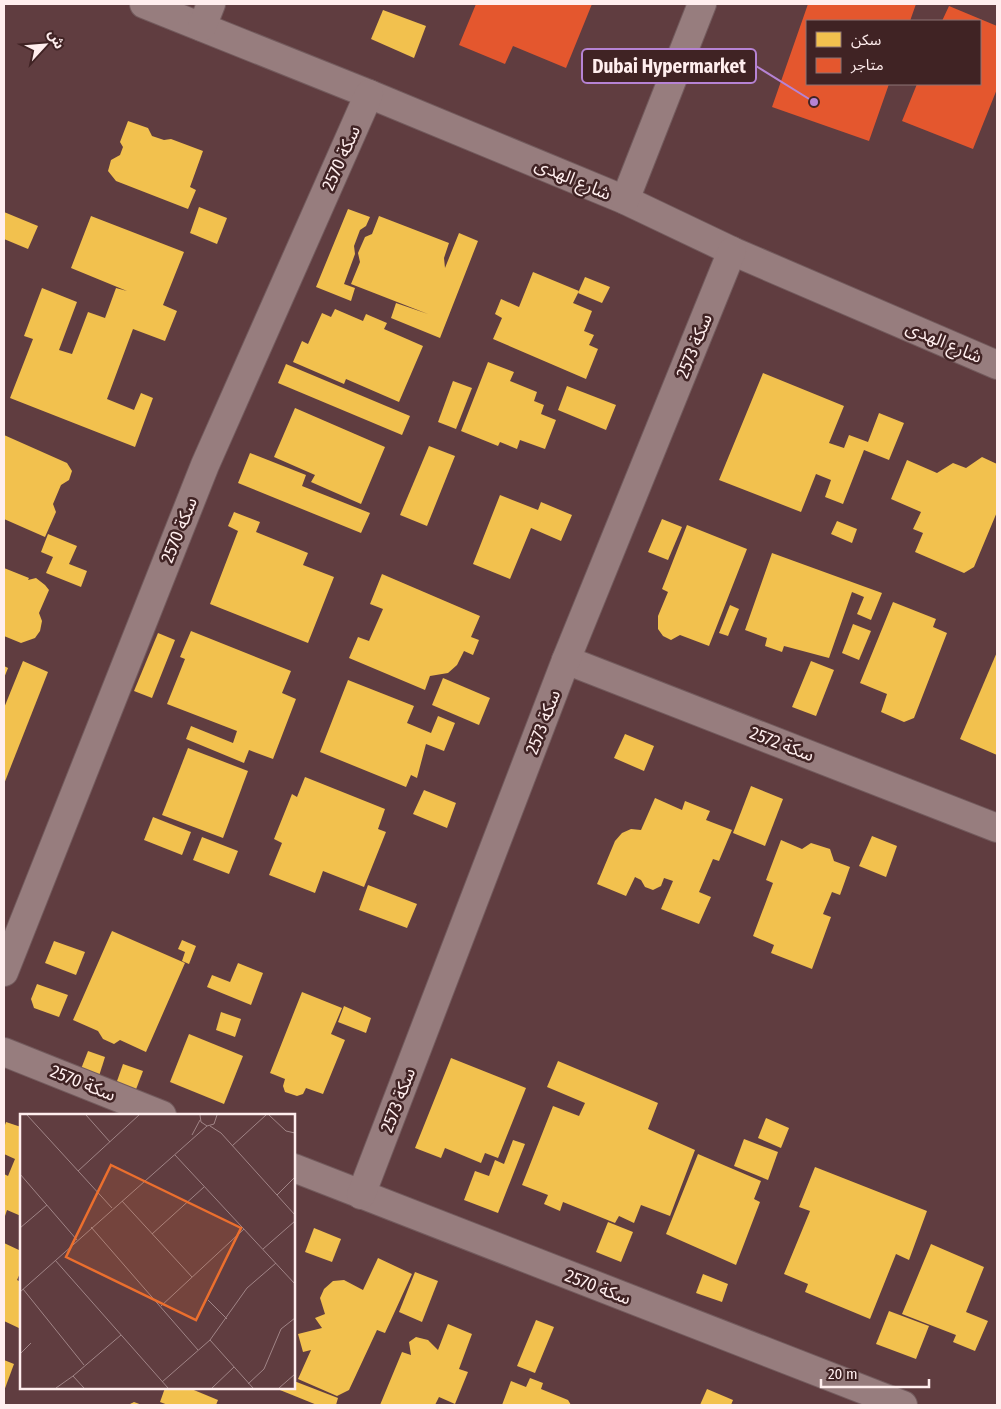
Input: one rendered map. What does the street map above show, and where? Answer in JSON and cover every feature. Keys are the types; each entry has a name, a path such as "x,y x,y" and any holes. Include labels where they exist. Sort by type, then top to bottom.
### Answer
{"street":[{"name":"شارع الهدى","path":"144,4 207,15 369,94 624,200 732,251 997,365"},
{"path":"624,200 702,4"},
{"name":"سكة 2570","path":"4,972 205,465 369,94"},
{"name":"سكة 2573","path":"361,1195 566,660 732,251"},
{"name":"سكة 2572","path":"566,660 997,828"},
{"name":"سكة 2570","path":"4,1052 159,1114"},
{"name":"سكة 2570","path":"295,1168 903,1405"}],"building: سكن":[{"path":"383,10 426,26 414,58 371,39"},
{"path":"128,121 148,128 152,136 164,140 171,139 203,151 190,187 196,190 188,209 116,181 108,171 111,160 120,155 123,147 120,142"},
{"path":"199,207 227,218 217,244 190,233"},
{"path":"348,209 370,217 366,226 360,230 354,246 355,254 344,284 355,288 351,301 316,287"},
{"path":"4,212 38,226 28,249 4,239"},
{"path":"91,216 184,252 163,305 177,311 165,341 133,329 107,399 134,410 141,393 153,398 135,447 10,398 33,339 24,336 42,288 77,302 59,350 72,354 88,312 105,318 116,288 127,291 71,268"},
{"path":"379,216 449,243 444,258 445,268 459,233 478,241 440,338 391,318 396,303 428,314 351,284 360,262 358,253 365,237 372,234"},
{"path":"533,272 579,291 573,303 592,311 584,331 594,335 589,345 598,349 586,379 493,339 502,318 495,314 501,299 519,307"},
{"path":"585,277 610,287 602,303 578,293"},
{"path":"335,309 363,321 366,314 387,323 384,329 423,346 399,402 346,379 344,384 293,362 302,341 308,344 322,313 331,317"},
{"path":"488,362 514,372 510,381 537,392 534,401 544,405 541,414 556,420 545,449 520,440 517,449 500,442 498,446 461,431"},
{"path":"286,364 410,416 402,435 278,383"},
{"path":"763,373 844,406 829,443 844,448 849,435 868,442 879,413 904,423 889,460 864,450 843,504 825,497 831,480 816,474 801,512 719,480"},
{"path":"453,381 472,388 456,429 438,422"},
{"path":"567,386 616,405 606,430 558,410"},
{"path":"295,408 385,447 361,504 311,482 315,475 274,457"},
{"path":"4,435 67,463 72,471 69,480 61,485 53,504 56,512 45,537 4,519"},
{"path":"429,446 455,456 427,526 400,515"},
{"path":"250,453 306,475 302,486 370,513 361,533 238,483"},
{"path":"982,457 997,464 997,512 974,567 964,573 915,552 923,533 913,529 921,512 891,499 907,460 937,473 953,463 966,468"},
{"path":"500,495 538,510 541,502 572,515 561,541 531,528 510,579 473,564"},
{"path":"234,512 260,522 256,532 308,553 303,565 334,577 308,643 210,604 238,531 228,526"},
{"path":"662,519 682,527 668,560 648,552"},
{"path":"837,521 857,529 852,543 831,534"},
{"path":"687,525 747,549 709,646 680,635 671,640 663,636 658,629 658,616 668,592 662,589"},
{"path":"48,534 77,546 69,564 87,571 81,587 46,573 53,557 41,552"},
{"path":"772,553 882,593 871,620 857,614 864,597 852,592 829,658 784,646 782,652 765,646 767,638 745,630"},
{"path":"4,568 29,578 28,580 36,578 49,590 39,613 42,621 40,631 35,638 21,643 4,636"},
{"path":"382,574 480,616 471,637 479,640 473,655 464,651 457,665 448,673 430,676 425,690 349,658 358,637 369,641 383,609 370,604"},
{"path":"893,602 936,619 933,627 947,633 914,718 904,722 881,712 887,694 860,683"},
{"path":"730,605 739,609 728,636 719,633"},
{"path":"853,624 871,631 859,660 842,653"},
{"path":"191,631 291,671 282,693 296,699 273,759 249,750 244,763 186,739 191,726 233,743 237,731 167,704 185,659 180,657"},
{"path":"158,633 175,640 152,698 134,691"},
{"path":"997,652 997,755 960,739"},
{"path":"23,661 48,672 4,784 4,708"},
{"path":"811,661 834,670 816,716 792,707"},
{"path":"4,666 8,668 4,678"},
{"path":"443,678 490,698 479,725 432,705"},
{"path":"348,680 414,706 407,723 431,733 438,716 455,723 444,751 426,744 417,778 411,775 406,787 320,752"},
{"path":"625,734 654,746 644,771 614,758"},
{"path":"188,748 248,771 223,838 162,815"},
{"path":"305,777 385,809 378,829 386,832 364,887 323,871 315,893 269,875 282,843 274,839 292,794 297,797"},
{"path":"751,786 783,799 765,846 733,833"},
{"path":"424,790 456,803 447,828 413,814"},
{"path":"655,798 682,810 685,801 710,811 706,820 732,830 719,861 713,859 699,892 711,897 699,924 661,909 673,881 664,878 661,886 653,890 645,887 641,880 635,877 626,896 597,884 615,841 622,833 631,829 641,830"},
{"path":"153,817 191,832 182,855 144,840"},
{"path":"872,836 897,846 886,877 859,866"},
{"path":"202,837 238,851 229,874 193,860"},
{"path":"781,840 802,849 811,843 830,849 834,861 850,867 840,895 832,892 823,914 831,917 812,969 771,953 774,945 753,936 773,883 766,880"},
{"path":"368,885 417,904 407,928 359,910"},
{"path":"112,931 185,963 146,1052 120,1040 114,1044 103,1039 98,1031 73,1020"},
{"path":"182,940 196,946 189,964 182,961 185,952 178,949"},
{"path":"54,941 85,952 76,975 45,963"},
{"path":"238,963 263,973 251,1005 207,987 212,975 230,982"},
{"path":"37,984 68,995 59,1017 34,1008 31,999"},
{"path":"302,992 342,1008 331,1034 345,1040 323,1094 306,1088 303,1094 297,1096 285,1092 283,1086 285,1079 270,1073"},
{"path":"344,1006 371,1018 366,1033 338,1022"},
{"path":"221,1012 241,1019 235,1037 216,1030"},
{"path":"189,1034 243,1056 224,1104 170,1082"},
{"path":"88,1051 105,1057 99,1076 81,1069"},
{"path":"451,1058 526,1088 498,1158 485,1153 481,1163 445,1148 441,1158 415,1148"},
{"path":"558,1061 658,1103 648,1129 695,1150 670,1216 641,1205 634,1223 619,1216 615,1223 563,1202 560,1211 544,1204 548,1195 522,1185 553,1106 579,1116 585,1103 547,1087"},
{"path":"123,1064 143,1071 135,1092 116,1084"},
{"path":"766,1118 789,1128 781,1148 758,1138"},
{"path":"6,1122 20,1127 20,1216 7,1210 4,1219 4,1174 8,1176 15,1159 4,1154 4,1128"},
{"path":"744,1139 778,1152 768,1180 734,1166"},
{"path":"513,1140 525,1144 498,1213 464,1200 475,1171 489,1176 495,1160 504,1164"},
{"path":"698,1154 761,1181 754,1199 760,1202 736,1265 666,1234"},
{"path":"815,1167 927,1211 909,1260 896,1254 870,1319 805,1292 808,1284 784,1274 810,1211 799,1207"},
{"path":"608,1222 633,1232 621,1262 596,1252"},
{"path":"314,1228 341,1239 332,1262 305,1252"},
{"path":"4,1243 20,1251 20,1273 17,1280 20,1282 20,1329 4,1321"},
{"path":"931,1244 984,1267 966,1312 988,1321 975,1351 953,1342 956,1335 902,1314"},
{"path":"378,1258 412,1274 385,1333 377,1330 349,1390 337,1396 298,1379 311,1350 303,1352 298,1334 322,1328 315,1318 325,1314 320,1298 324,1289 333,1281 344,1280 363,1290"},
{"path":"415,1272 438,1281 422,1322 399,1312"},
{"path":"703,1274 728,1284 722,1302 696,1293"},
{"path":"889,1311 929,1326 916,1359 876,1344"},
{"path":"536,1320 554,1327 535,1373 517,1366"},
{"path":"448,1324 472,1334 459,1369 468,1372 455,1404 439,1397 435,1405 380,1405 402,1352 411,1355 409,1342 416,1337 428,1340 438,1350"},
{"path":"4,1360 14,1364 4,1391"},
{"path":"530,1378 543,1383 541,1389 568,1400 571,1405 502,1405 511,1381 526,1387"},
{"path":"295,1381 338,1398 336,1405 317,1405 277,1389 295,1389"},
{"path":"165,1389 191,1389 218,1400 216,1405 168,1405 160,1402"},
{"path":"707,1389 733,1400 731,1405 700,1405"},
{"path":"134,1402 142,1405 128,1405"}],"building: متاجر":[{"path":"476,4 592,4 566,68 513,46 505,64 459,45"},
{"path":"808,4 916,4 910,20 806,20 806,85 889,85 869,141 772,107"},
{"path":"949,6 997,26 997,89 973,149 902,121 917,85 981,85 981,20 942,20"}],"place":[{"name":"Dubai Hypermarket","path":"814,102"}]}
